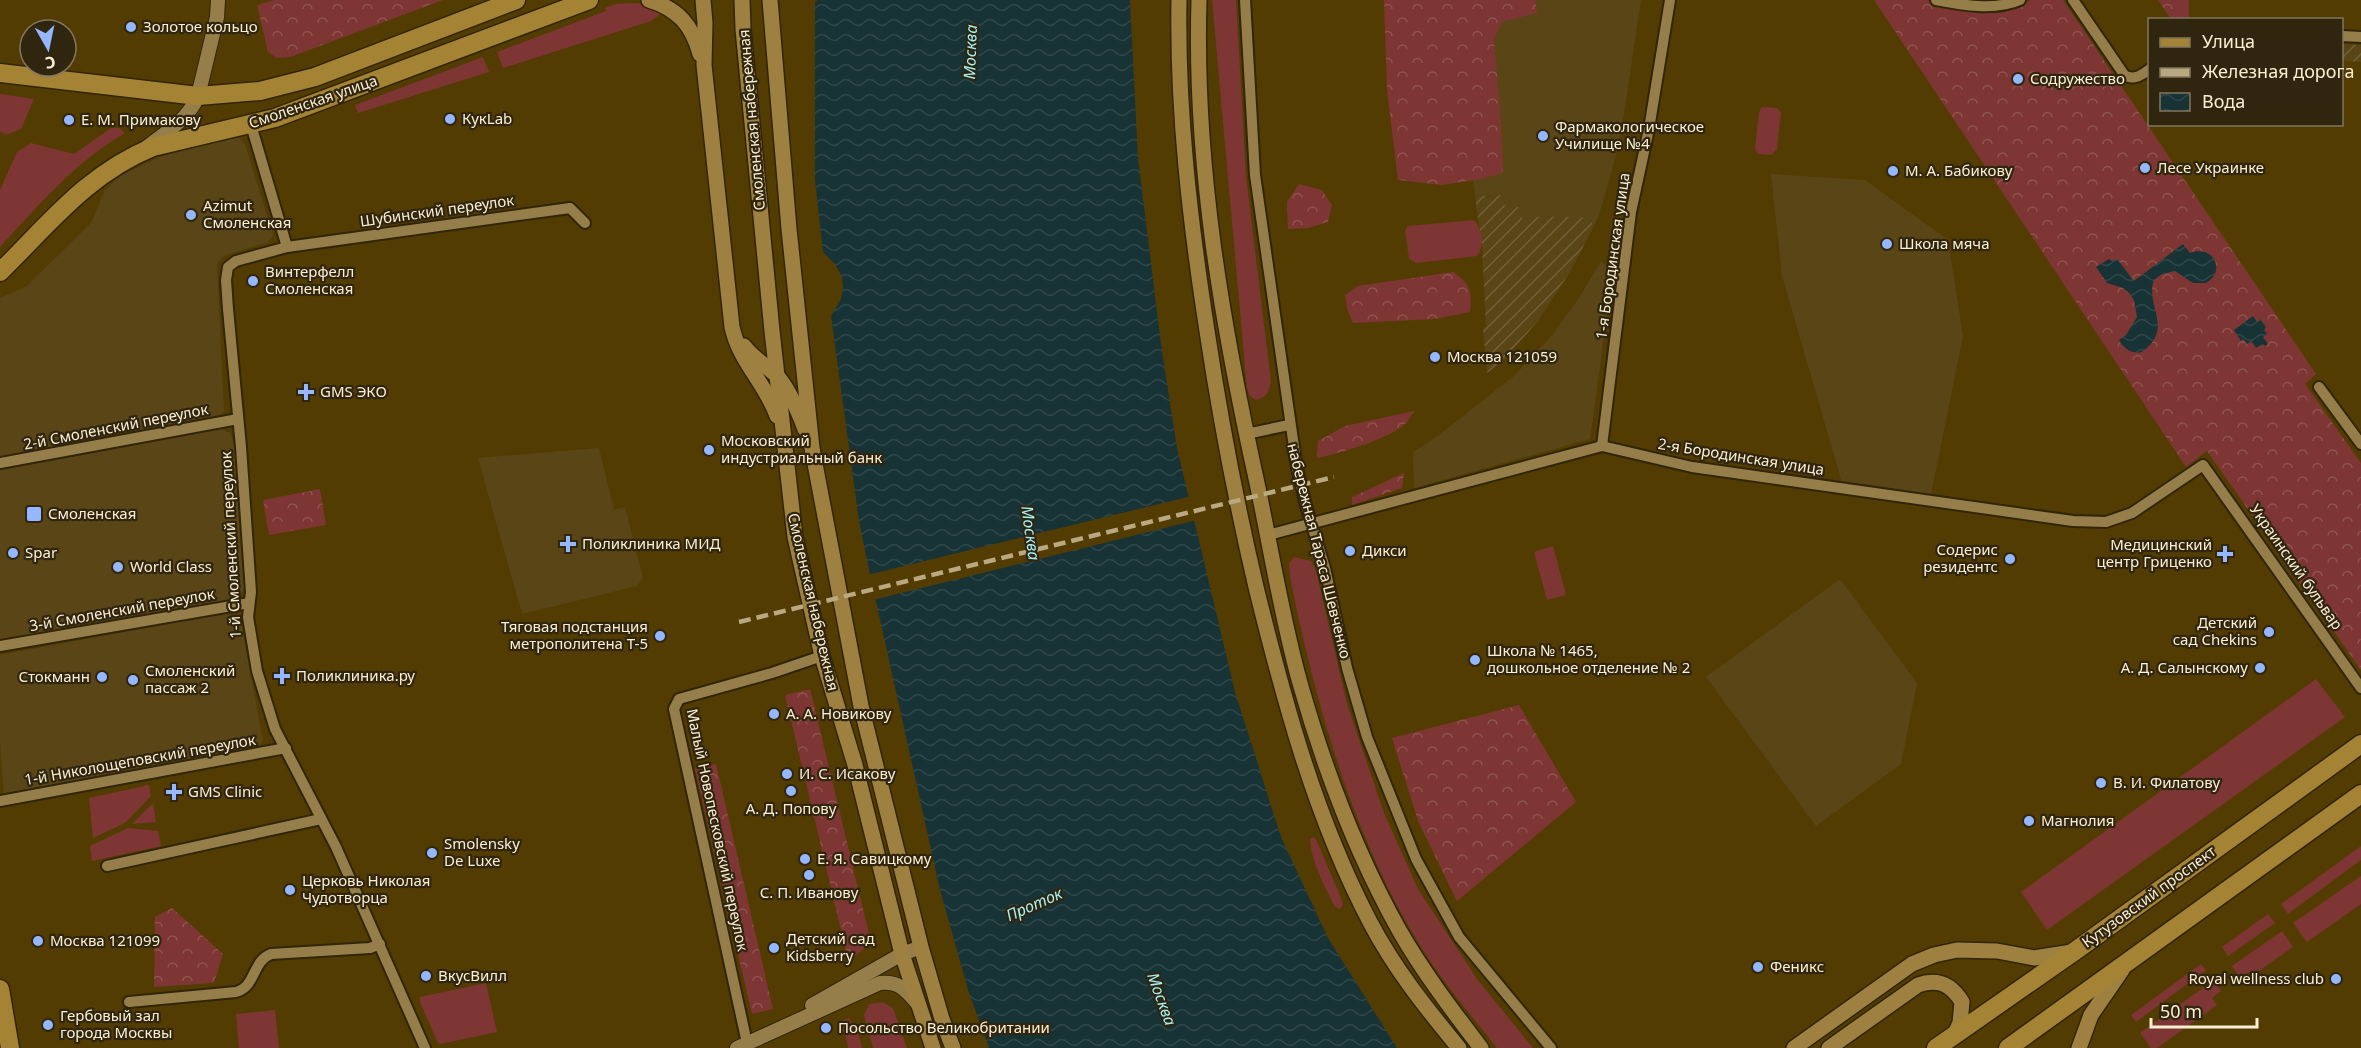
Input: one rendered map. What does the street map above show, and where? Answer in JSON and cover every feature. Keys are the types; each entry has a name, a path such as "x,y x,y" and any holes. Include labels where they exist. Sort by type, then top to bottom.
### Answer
{"main road":[{"name":"Смоленская улица","path":"0,73 198,96 260,91 315,77 516,0"},
{"path":"584,2 603,0"},
{"path":"649,0 676,11 685,20 696,40 704,65"},
{"path":"703,0 704,65 732,327 739,352 766,392 783,433"},
{"name":"Смоленская набережная","path":"742,0 771,318 795,537 822,657 855,765 903,954 933,1048"},
{"name":"Смоленская набережная","path":"770,0 789,229 812,448 861,706 921,947 953,1048"},
{"path":"1179,0 1181,105 1187,187 1198,273 1233,488 1280,684 1335,845 1371,923 1403,976 1460,1048"},
{"path":"1199,1 1199,109 1204,178 1221,305 1299,681 1340,806 1399,930 1437,989 1481,1048"},
{"name":"Смоленская улица","path":"0,272 76,194 118,164 139,153 166,144 275,118 584,2"},
{"path":"741,343 755,347 761,344 769,331 771,318"},
{"path":"732,327 741,343 761,364 777,375 798,411 812,448"},
{"name":"Кутузовский проспект","path":"1936,1048 2075,951 2361,744"},
{"path":"2008,1048 2360,796"},
{"path":"1794,1048 1912,964 1934,955 1957,950 1997,951 2034,958 2075,951"},
{"path":"2079,1048 2091,1015 2128,962"},
{"path":"1829,1048 1918,985 1929,982 1939,982 1950,986 1962,1002 1960,1023 1954,1036"},
{"path":"0,989 10,1048"}],"street":[{"path":"139,153 183,120 193,108 217,17 218,0"},
{"name":"набережная Тараса Шевченко","path":"1245,0 1255,175 1289,425 1297,468 1325,568 1347,668 1367,737 1416,859 1447,918 1459,937 1551,1048"},
{"name":"1-я Бородинская улица","path":"1602,446 1631,212 1649,129 1670,0"},
{"path":"1936,0 1986,6 2009,4 2020,0"},
{"path":"2073,0 2125,76 2139,77 2148,70"},
{"path":"2343,36 2361,36"},
{"path":"251,125 287,247"},
{"name":"Шубинский переулок","path":"287,247 570,208 585,223"},
{"name":"1-й Смоленский переулок","path":"287,247 236,261 228,267 226,290 251,592 250,632 257,671 275,729 321,819 380,944 425,1048"},
{"path":"2319,387 2361,444"},
{"name":"2-й Смоленский переулок","path":"0,463 238,419"},
{"path":"1246,434 1289,425"},
{"name":"2-я Бородинская улица","path":"1268,535 1602,446 1692,467 2073,521 2106,522 2132,513 2203,465"},
{"name":"Украинский бульвар","path":"2203,465 2361,688"},
{"name":"3-й Смоленский переулок","path":"0,646 249,603"},
{"name":"Малый Новопесковский переулок","path":"742,1045 674,709 679,699 822,657"},
{"name":"1-й Николощеповский переулок","path":"0,801 286,748"},
{"path":"107,866 321,819"},
{"path":"129,1002 244,990 250,984 259,962 271,954 369,948 380,944"},
{"path":"769,1032 843,986 921,947"},
{"path":"742,1045 880,983 891,981 901,986 917,1003"}],"shaded area":[{"name":"Фармакологическое Училище №4","path":"1449,0 1641,0 1615,159 1599,215 1592,230 1592,219 1543,216 1522,219 1504,208 1502,195 1475,196"},
{"path":"2343,44 2361,45 2361,62 2343,61"},
{"path":"232,137 239,138 245,144 273,235 268,242 223,256 217,264 224,412 219,415 0,457 0,298 27,286 91,223 105,190 120,176 160,157"},
{"path":"1771,174 1865,180 1948,240 1963,336 1931,494 1843,486 1782,276"},
{"path":"1503,195 1505,208 1520,207 1522,219 1543,216 1592,218 1592,230 1570,272 1538,321 1501,363 1487,373 1483,328 1486,327 1482,246 1475,196"},
{"path":"1601,261 1613,273 1590,439 1414,488 1413,452 1439,435 1514,376 1552,335 1579,298"},
{"path":"221,429 230,433 234,444 245,588 237,600 0,641 0,470"},
{"name":"Поликлиника МИД","path":"599,448 614,510 625,507 643,578 637,586 522,614 478,458"},
{"path":"1840,579 1917,683 1901,764 1816,826 1706,677"},
{"name":"Смоленский пассаж 2","path":"225,613 241,622 263,741 257,749 4,797 0,740 0,655"}],"green space":[{"path":"274,0 443,0 290,57 277,58 268,52 257,5"},
{"path":"1212,0 1236,0 1246,176 1271,382 1266,394 1256,400 1250,396 1247,388"},
{"path":"1384,0 1535,0 1537,13 1502,22 1494,39 1503,173 1442,185 1398,180 1387,90"},
{"path":"1874,0 1928,0 1933,7 1998,13 2012,10 2031,0 2063,0 2316,374 2305,384 2361,463 2361,670 2207,451 2186,467"},
{"path":"2158,0 2189,0 2189,18 2170,18"},
{"path":"638,3 665,11 651,21 503,68 497,52 606,11 605,8 616,4"},
{"path":"483,57 489,72 358,113 355,105"},
{"path":"0,94 34,99 21,129 6,135 0,131"},
{"path":"1762,107 1777,108 1781,112 1777,149 1771,155 1758,154 1755,149 1759,112"},
{"path":"111,128 119,128 125,133 74,171 0,247 0,190 17,152 31,143 74,154"},
{"path":"1299,184 1322,190 1332,205 1328,222 1308,228 1288,229 1287,202"},
{"path":"1474,220 1482,238 1477,256 1416,263 1409,259 1405,230 1408,226"},
{"path":"1453,272 1464,280 1469,289 1470,312 1435,319 1353,323 1345,295 1358,286"},
{"path":"1414,411 1399,429 1377,440 1317,458 1318,441 1345,426"},
{"path":"1404,473 1402,488 1352,505 1352,497"},
{"path":"320,489 326,525 269,535 263,500"},
{"path":"1553,546 1566,595 1547,600 1534,552"},
{"path":"1294,557 1311,561 1316,571 1347,704 1384,813 1418,889 1477,979 1533,1048 1497,1048 1428,958 1402,915 1379,869 1341,774 1312,675 1290,577 1289,563"},
{"path":"2316,679 2345,717 2047,930 2021,892"},
{"path":"810,689 871,942 854,957 847,955 785,695"},
{"path":"1519,705 1576,802 1457,901 1418,821 1392,738"},
{"path":"716,764 773,1009 752,1014 695,769"},
{"path":"149,785 151,796 125,823 93,838 89,798"},
{"path":"153,803 156,822 132,824"},
{"path":"128,828 158,831 161,846 92,861 90,846"},
{"path":"1313,837 1316,839 1341,898 1343,905 1340,909 1335,907 1316,865 1310,839"},
{"path":"2361,846 2361,860 2288,914 2281,904"},
{"path":"2361,876 2361,904 2307,942 2293,923"},
{"path":"172,908 223,954 214,983 154,987 155,917"},
{"path":"2268,914 2275,923 2228,956 2222,947"},
{"path":"2282,931 2293,947 2259,971 2250,972 2240,978 2232,966"},
{"path":"2201,964 2206,970 2136,1022 2131,1015"},
{"path":"2214,980 2221,991 2212,998 2217,1005 2157,1048 2151,1048 2140,1033"},
{"path":"486,983 497,1032 438,1043 420,1002 420,997"},
{"path":"882,1002 893,1008 907,1048 873,1048 864,1015 869,1004"},
{"path":"275,1010 279,1048 239,1048 236,1014"},
{"path":"849,1018 859,1036 862,1048 848,1048 846,1037 838,1022"}],"water":[{"path":"818,0 1130,0 1138,158 1161,344 1177,448 1235,692 1281,837 1328,938 1397,1048 989,1048 968,990 940,890 859,521 831,316 841,299 842,277 835,264 823,252 815,180 815,2"},
{"path":"2183,244 2190,253 2198,251 2211,255 2216,272 2206,283 2193,283 2175,271 2162,274 2154,280 2152,289 2158,323 2157,331 2154,340 2144,351 2133,352 2123,346 2119,340 2126,335 2137,317 2134,300 2123,288 2107,283 2096,267 2109,259 2112,261 2117,259 2134,281"},
{"path":"2253,316 2257,322 2260,319 2266,327 2264,330 2267,334 2263,337 2268,344 2265,346 2263,344 2256,348 2251,341 2247,344 2243,339 2241,341 2234,330"}],"pier":[{"path":"1192,496 1197,520 873,600 867,575"}],"railway":[{"path":"739,622 1334,477"}],"place":[{"name":"Золотое кольцо","path":"131,27"},
{"name":"Содружество","path":"2018,79"},
{"name":"КукLab","path":"450,119"},
{"name":"Е. М. Примакову","path":"69,120"},
{"name":"Фармакологическое Училище №4","path":"1543,136"},
{"name":"Лесе Украинке","path":"2145,168"},
{"name":"М. А. Бабикову","path":"1893,171"},
{"name":"Azimut Смоленская","path":"191,215"},
{"name":"Школа мяча","path":"1887,244"},
{"name":"Винтерфелл Смоленская","path":"253,281"},
{"name":"Москва 121059","path":"1435,357"},
{"name":"GMS ЭКО","path":"306,392"},
{"name":"Московский индустриальный банк","path":"709,450"},
{"name":"Смоленская","path":"34,514"},
{"name":"Поликлиника МИД","path":"568,544"},
{"name":"Дикси","path":"1350,551"},
{"name":"Spar","path":"13,553"},
{"name":"Медицинский центр Гриценко","path":"2225,554"},
{"name":"Содерис резидентс","path":"2010,559"},
{"name":"World Class","path":"118,567"},
{"name":"Детский сад Chekins","path":"2269,632"},
{"name":"Тяговая подстанция метрополитена Т-5","path":"660,636"},
{"name":"Школа № 1465, дошкольное отделение № 2","path":"1475,660"},
{"name":"А. Д. Салынскому","path":"2260,668"},
{"name":"Поликлиника.ру","path":"282,676"},
{"name":"Стокманн","path":"102,677"},
{"name":"Смоленский пассаж 2","path":"133,680"},
{"name":"А. А. Новикову","path":"774,714"},
{"name":"И. С. Исакову","path":"787,774"},
{"name":"В. И. Филатову","path":"2101,783"},
{"name":"А. Д. Попову","path":"791,791"},
{"name":"GMS Clinic","path":"174,792"},
{"name":"Магнолия","path":"2029,821"},
{"name":"Smolensky De Luxe","path":"432,853"},
{"name":"Е. Я. Савицкому","path":"805,859"},
{"name":"С. П. Иванову","path":"809,875"},
{"name":"Церковь Николая Чудотворца","path":"290,890"},
{"name":"Москва 121099","path":"38,941"},
{"name":"Детский сад Kidsberry","path":"774,948"},
{"name":"Феникс","path":"1758,967"},
{"name":"ВкусВилл","path":"426,976"},
{"name":"Royal wellness club","path":"2336,979"},
{"name":"Гербовый зал города Москвы","path":"48,1025"},
{"name":"Посольство Великобритании","path":"826,1028"}],"water label":[{"name":"Москва","path":"970,52"},
{"name":"Москва","path":"1031,533"},
{"name":"Проток","path":"1034,904"},
{"name":"Москва","path":"1162,999"}]}
